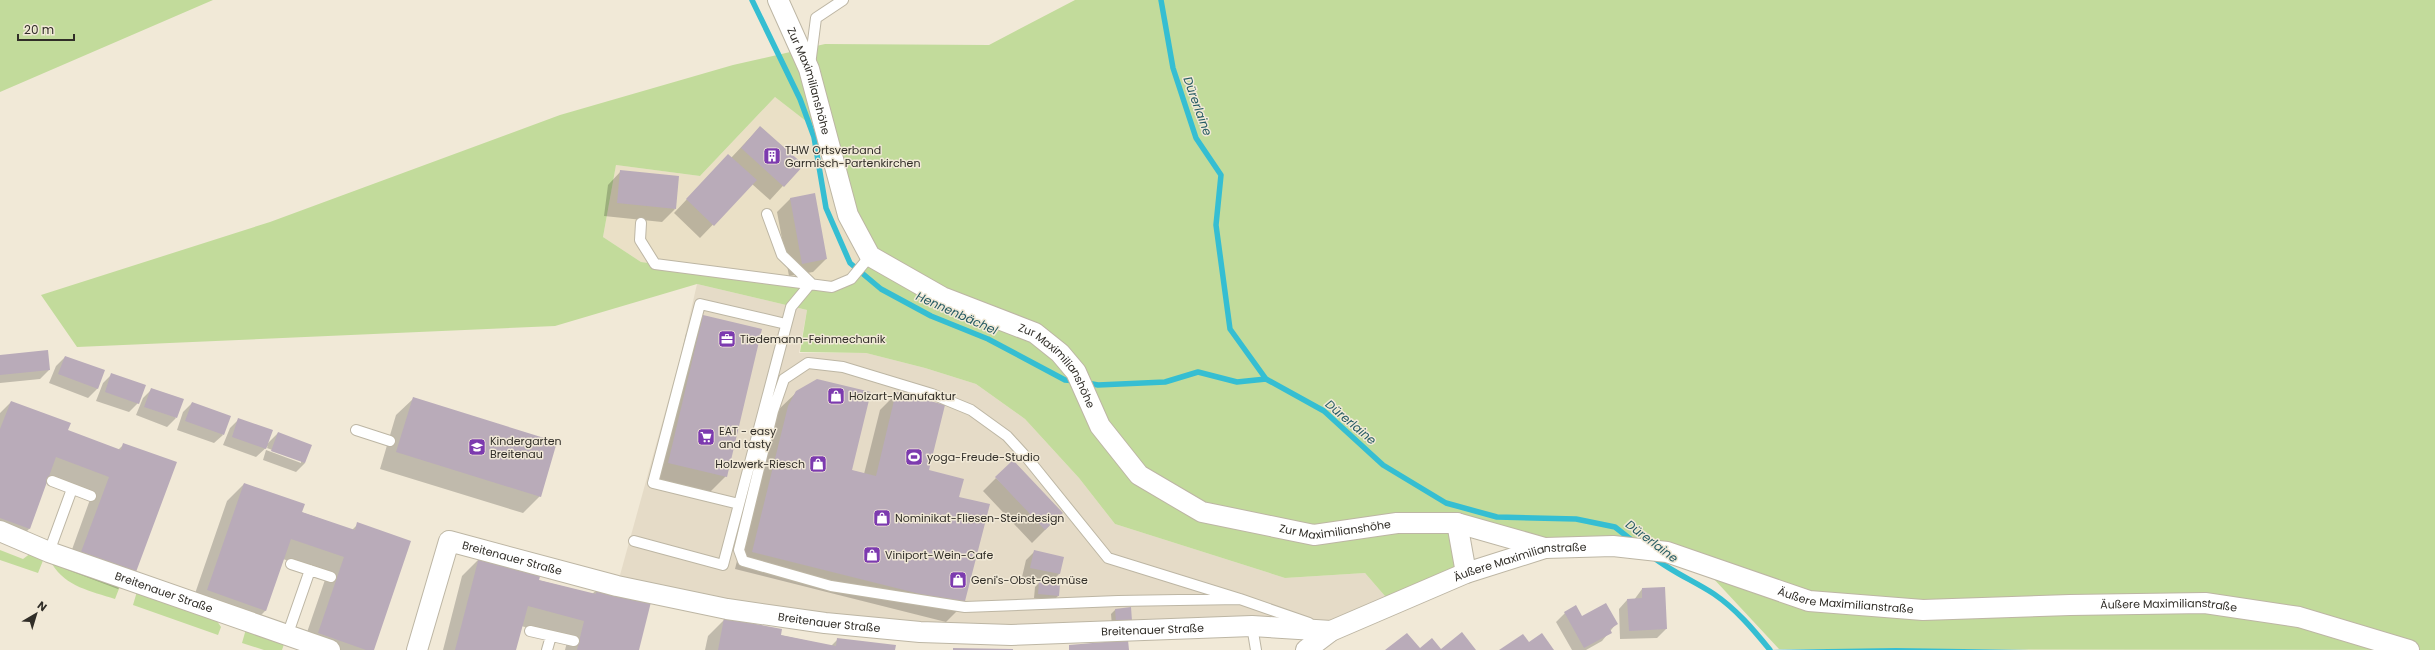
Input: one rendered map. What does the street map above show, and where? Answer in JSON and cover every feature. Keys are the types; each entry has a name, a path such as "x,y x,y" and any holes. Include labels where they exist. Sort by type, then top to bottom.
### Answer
{"street":[{"name":"Zur Maximilianshöhe","path":"778,0 810,69 848,215 868,259 942,297 1035,334 1060,353 1076,372 1100,426 1139,475 1202,512 1314,535 1397,523 1457,523 1545,548"},
{"path":"1457,523 1466,573"},
{"name":"Breitenauer Straße","path":"0,531 49,552 330,650"},
{"name":"Breitenauer Straße","path":"416,650 449,541 617,586 727,609 825,623 920,632 1011,635 1252,626 1331,631"},
{"name":"Äußere Maximilianstraße","path":"1306,650 1331,631 1466,573 1545,548 1613,546 1667,552 1809,601 1923,610 2070,604 2205,603 2299,617 2409,650"}],"lane":[{"path":"810,69 816,18 843,0"},
{"path":"767,214 782,255 811,283"},
{"path":"641,223 640,240 656,264 811,283 832,287 851,279 868,259"},
{"path":"634,541 723,565 791,307 811,283"},
{"path":"739,504 653,483 700,304 786,324"},
{"path":"1240,599 1118,600 964,607 831,586 742,561 739,550 773,411 784,379 808,364 843,367 932,394 971,410 1007,436 1028,459 1108,558 1240,599 1331,631"},
{"path":"356,430 390,441"},
{"path":"52,482 91,496"},
{"path":"49,552 72,489"},
{"path":"291,564 331,577"},
{"path":"287,636 310,570"},
{"path":"1252,626 1256,650"},
{"path":"530,630 574,641"},
{"path":"547,650 551,636"}],"shaded area":[{"path":"775,97 829,139 870,256 832,287 641,262 603,237 616,165 700,176"},
{"path":"697,284 807,310 799,353 866,353 925,368 976,384 1025,419 1079,478 1115,524 1285,578 1365,573 1391,603 1331,631 920,632 617,586 680,358"}],"green space":[{"path":"0,0 213,0 0,92"},
{"path":"1075,0 2435,0 2435,650 1779,649 1699,563 1545,548 1457,523 1466,573 1391,603 1365,573 1285,578 1115,524 1079,478 1025,419 976,384 925,368 866,353 800,352 807,310 697,284 555,326 77,347 41,295 270,222 560,115 733,65 825,44 989,45","holes":["775,97 829,139 870,256 832,287 641,262 603,237 616,165 700,176"]},
{"path":"0,550 23,559 35,550 44,558 38,573 0,560"},
{"path":"57,557 122,581 115,599 80,587 64,578 52,564"},
{"path":"138,588 217,621 221,627 218,635 133,605"},
{"path":"246,629 285,641 282,650 264,650 242,643"}],"water":[{"path":"1896,648 2030,650 1770,650"}],"building":[{"name":"THW Ortsverband Garmisch-Partenkirchen","path":"760,126 804,165 784,187 741,148"},
{"path":"728,154 757,180 714,226 686,199"},
{"path":"620,170 679,176 676,209 617,203"},
{"path":"815,193 827,259 802,264 790,198"},
{"path":"703,315 762,329 727,477 668,463"},
{"path":"48,350 50,370 0,375 0,355"},
{"path":"65,356 105,370 98,389 58,374"},
{"path":"111,373 146,385 139,404 105,392"},
{"path":"817,379 871,392 852,470 876,476 896,392 945,405 929,470 964,479 959,497 990,504 964,605 752,552 788,406 796,391"},
{"path":"151,388 184,399 177,418 144,407"},
{"name":"Kindergarten Breitenau","path":"413,397 557,442 541,497 396,452"},
{"path":"11,401 71,423 68,430 121,450 123,443 177,462 136,572 81,552 109,477 56,457 30,529 0,518 0,429"},
{"path":"192,402 231,416 224,435 185,421"},
{"path":"238,418 273,430 266,449 232,437"},
{"path":"278,432 312,445 305,463 271,451"},
{"path":"1013,460 1063,513 1045,530 995,477"},
{"path":"244,483 305,504 302,512 355,530 357,522 411,541 374,650 366,650 318,633 344,557 291,539 266,611 207,590"},
{"path":"1034,550 1064,557 1060,574 1030,568"},
{"path":"479,557 541,573 539,580 596,594 597,588 651,602 639,650 577,650 584,621 528,606 516,650 455,650"},
{"path":"1039,582 1060,584 1059,596 1038,594"},
{"path":"1665,587 1667,629 1629,631 1627,599 1642,598 1642,588"},
{"path":"1606,603 1618,624 1610,629 1612,633 1584,648 1564,612 1576,605 1582,616"},
{"path":"1131,607 1132,621 1116,623 1115,609"},
{"path":"724,618 782,629 781,635 836,646 837,638 896,645 895,650 718,650"},
{"path":"1462,632 1476,650 1385,650 1407,633 1420,648 1432,638 1441,649"},
{"path":"1542,633 1554,650 1499,650 1523,634 1529,642"},
{"path":"1128,640 1129,650 1069,650 1069,645"},
{"path":"953,648 1013,649 1013,650 953,650"}],"waterway":[{"name":"Hennenbächel","path":"752,0 800,99 814,137 826,208 850,263 881,289 931,316 988,339 1065,380 1076,381"},
{"name":"Dürerlaine","path":"1161,0 1173,68 1196,138 1221,175 1216,225 1230,329 1266,379 1324,411 1383,465 1446,503 1497,517 1576,519 1615,527 1634,542"},
{"name":"Hennenbächel","path":"1087,383 1098,385 1165,382 1198,372 1237,382 1266,379"},
{"name":"Dürerlaine","path":"1653,557 1714,594 1730,606 1770,650"}],"place":[{"name":"THW Ortsverband Garmisch-Partenkirchen","path":"772,156"},
{"name":"Tiedemann-Feinmechanik","path":"727,339"},
{"name":"Holzart-Manufaktur","path":"836,396"},
{"name":"EAT - easy and tasty","path":"706,437"},
{"name":"Kindergarten Breitenau","path":"477,447"},
{"name":"yoga-Freude-Studio","path":"914,457"},
{"name":"Holzwerk-Riesch","path":"818,464"},
{"name":"Nominikat-Fliesen-Steindesign","path":"882,518"},
{"name":"Viniport-Wein-Cafe","path":"872,555"},
{"name":"Geni's-Obst-Gemüse","path":"958,580"}]}
